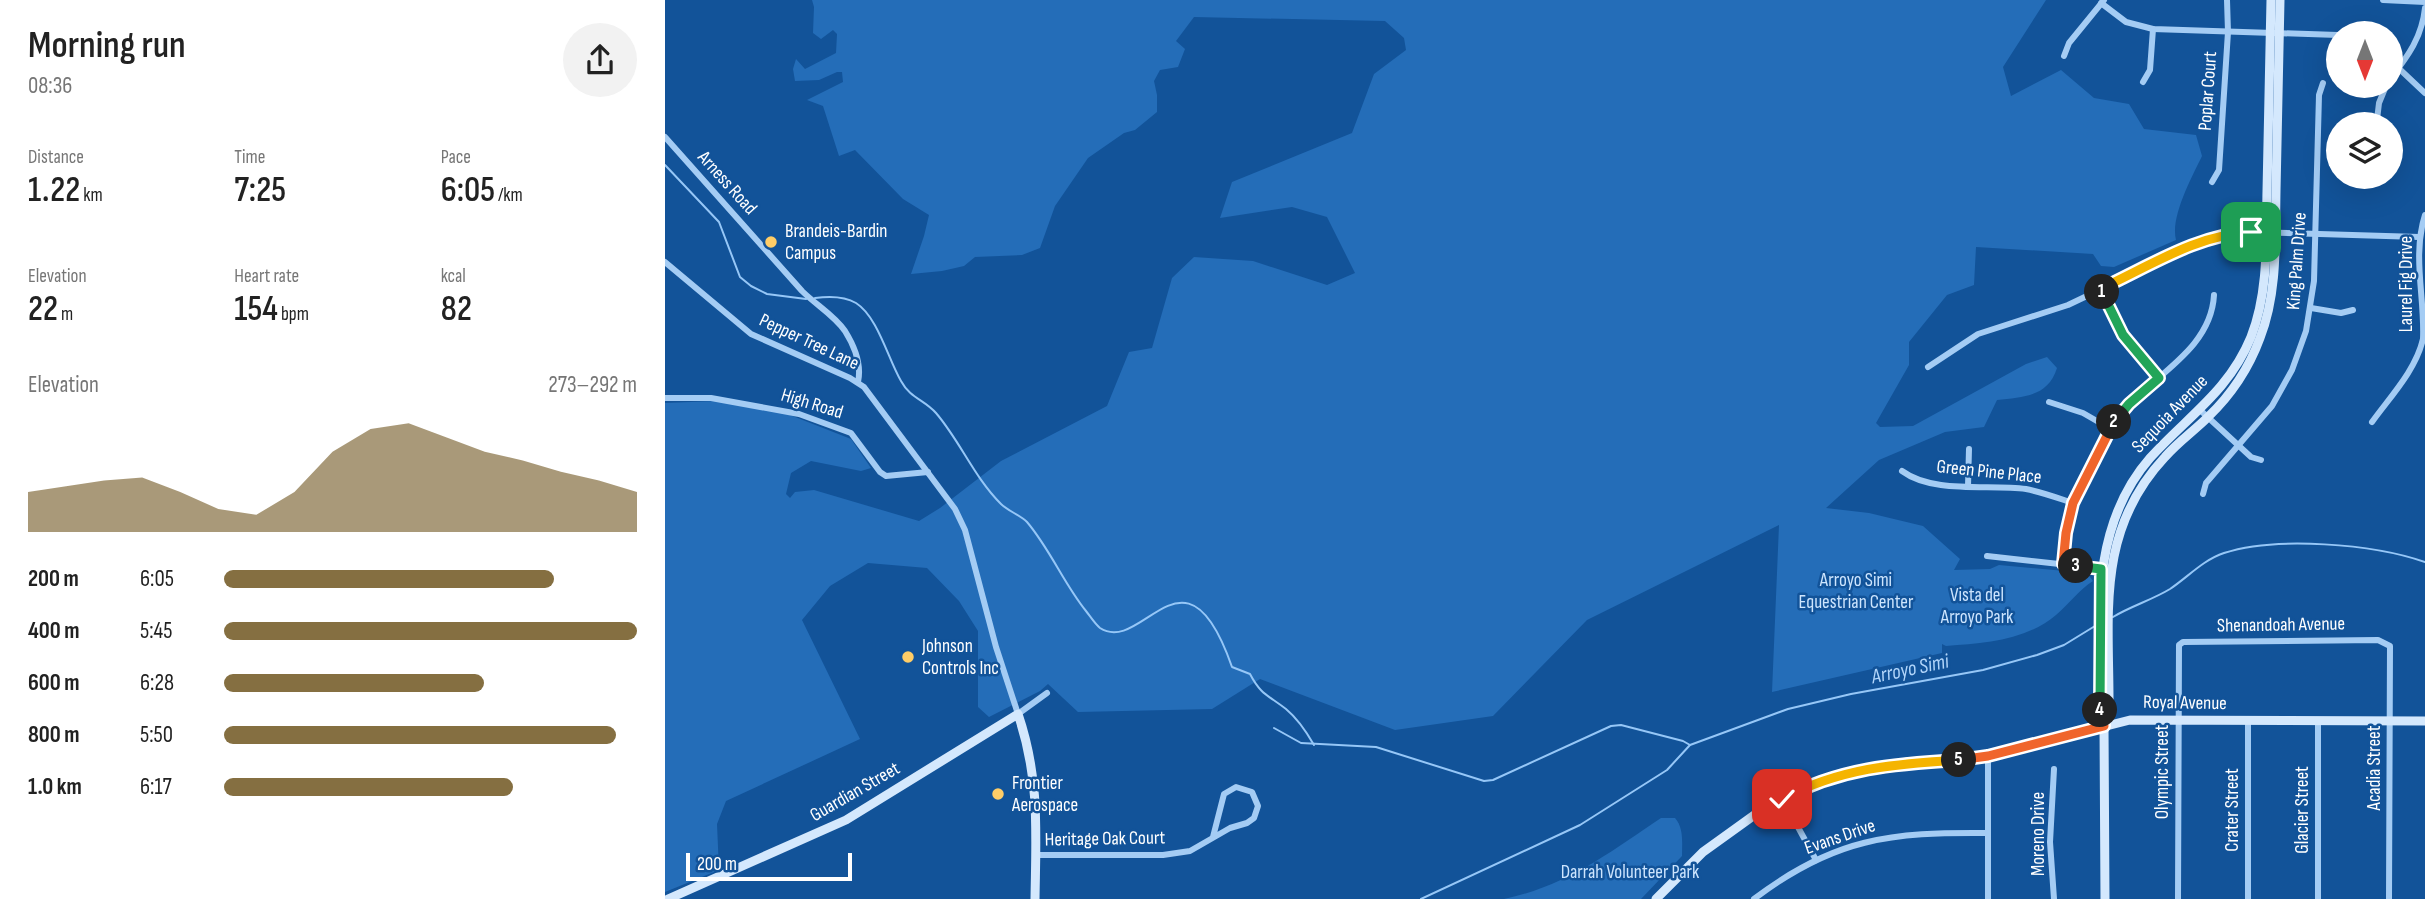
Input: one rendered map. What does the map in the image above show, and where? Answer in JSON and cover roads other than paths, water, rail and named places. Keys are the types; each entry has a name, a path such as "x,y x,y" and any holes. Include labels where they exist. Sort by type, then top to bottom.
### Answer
{"main road":[{"name":"Sequoia Avenue","path":"2271,0 2275,33"},
{"name":"Sequoia Avenue","path":"2104,726 2100,716 2100,596 2116,539 2137,493 2166,455 2204,414 2236,385 2260,340 2268,317 2272,295 2270,232 2275,33 2280,0"},
{"name":"Sequoia Avenue","path":"2105,899 2104,726 2109,713 2110,589 2106,569"},
{"path":"1018,714 1035,780 1035,899"},
{"name":"Guardian Street","path":"668,899 846,820 1018,714"},
{"name":"Royal Avenue","path":"1656,899 1721,837 1782,799 1823,780 1868,768 1988,756 2130,720 2425,721"}],"street":[{"name":"Poplar Court","path":"2212,182 2219,170 2228,32 2227,0"},
{"path":"2383,0 2425,2"},
{"path":"2064,56 2069,43 2103,2 2126,22 2153,29 2326,35"},
{"path":"2403,62 2419,38 2425,8"},
{"path":"2143,82 2150,70 2153,29"},
{"path":"2403,72 2425,93"},
{"name":"King Palm Drive","path":"2203,494 2206,483 2272,406 2300,351 2311,308 2316,233 2319,95 2323,83"},
{"name":"Arness Road","path":"665,137 804,293 837,320 858,358 858,382"},
{"name":"Laurel Fig Drive","path":"2372,422 2416,360 2423,340 2425,321 2420,237 2425,215"},
{"path":"1928,367 1978,334 2057,310 2209,239 2238,232 2420,237"},
{"name":"Pepper Tree Lane","path":"665,262 751,334 858,382 873,398 928,472 965,530 996,647 1018,714"},
{"path":"2100,289 2123,335 2159,378"},
{"path":"2063,564 2073,503 2109,428 2129,404 2191,347 2213,307 2214,295"},
{"path":"2311,308 2341,313 2353,310"},
{"name":"High Road","path":"665,398 722,399 799,414 851,433 880,472 886,476 928,472"},
{"path":"2049,402 2083,413 2109,428"},
{"path":"2204,414 2251,457 2262,460"},
{"path":"1968,486 1969,449"},
{"name":"Green Pine Place","path":"1902,471 1910,477 1935,483 2028,489 2073,503"},
{"path":"1987,556 2106,569"},
{"name":"Shenandoah Avenue","path":"2179,645 2183,642 2383,641"},
{"name":"Acadia Street","path":"2383,641 2390,646 2389,899"},
{"name":"Olympic Street","path":"2178,899 2179,645"},
{"name":"Guardian Street","path":"1018,714 1047,693"},
{"name":"Glacier Street","path":"2318,720 2318,899"},
{"name":"Crater Street","path":"2248,721 2248,899"},
{"path":"1988,756 1988,899"},
{"name":"Moreno Drive","path":"2054,899 2050,842 2055,769"},
{"name":"Heritage Oak Court","path":"1035,855 1163,855 1190,850 1254,818 1258,806 1252,792 1236,787 1224,794 1213,837"},
{"path":"1782,799 1816,860"},
{"name":"Evans Drive","path":"1754,899 1816,860 1855,845 1893,836 1928,832 1988,833"}],"waterway":[{"path":"665,165 719,222 740,277 767,294 806,299"},
{"path":"815,298 847,299 864,309 905,387 936,413 991,493 1027,522 1078,601 1100,628 1116,632 1132,627 1165,607 1181,603 1198,608 1215,628 1232,667 1250,674 1261,691 1294,717 1314,745"},
{"name":"Arroyo Simi","path":"2113,617 2170,589 2216,556 2245,548 2325,544 2379,551 2425,562"},
{"name":"Arroyo Simi","path":"1421,899 1580,825 1667,770 1690,745 1788,709 1851,694 1983,670 2037,655 2064,645 2095,626"},
{"path":"1274,728 1301,743 1376,747 1484,781 1493,780 1611,726 1621,725 1690,745"}],"place":[{"name":"Brandeis-Bardin Campus","path":"771,242"},
{"name":"Johnson Controls Inc","path":"908,657"},
{"name":"Frontier Aerospace","path":"998,794"}],"park label":[{"name":"Arroyo Simi Equestrian Center","path":"1856,591"},
{"name":"Vista del Arroyo Park","path":"1977,606"},
{"name":"Darrah Volunteer Park","path":"1630,872"}]}
